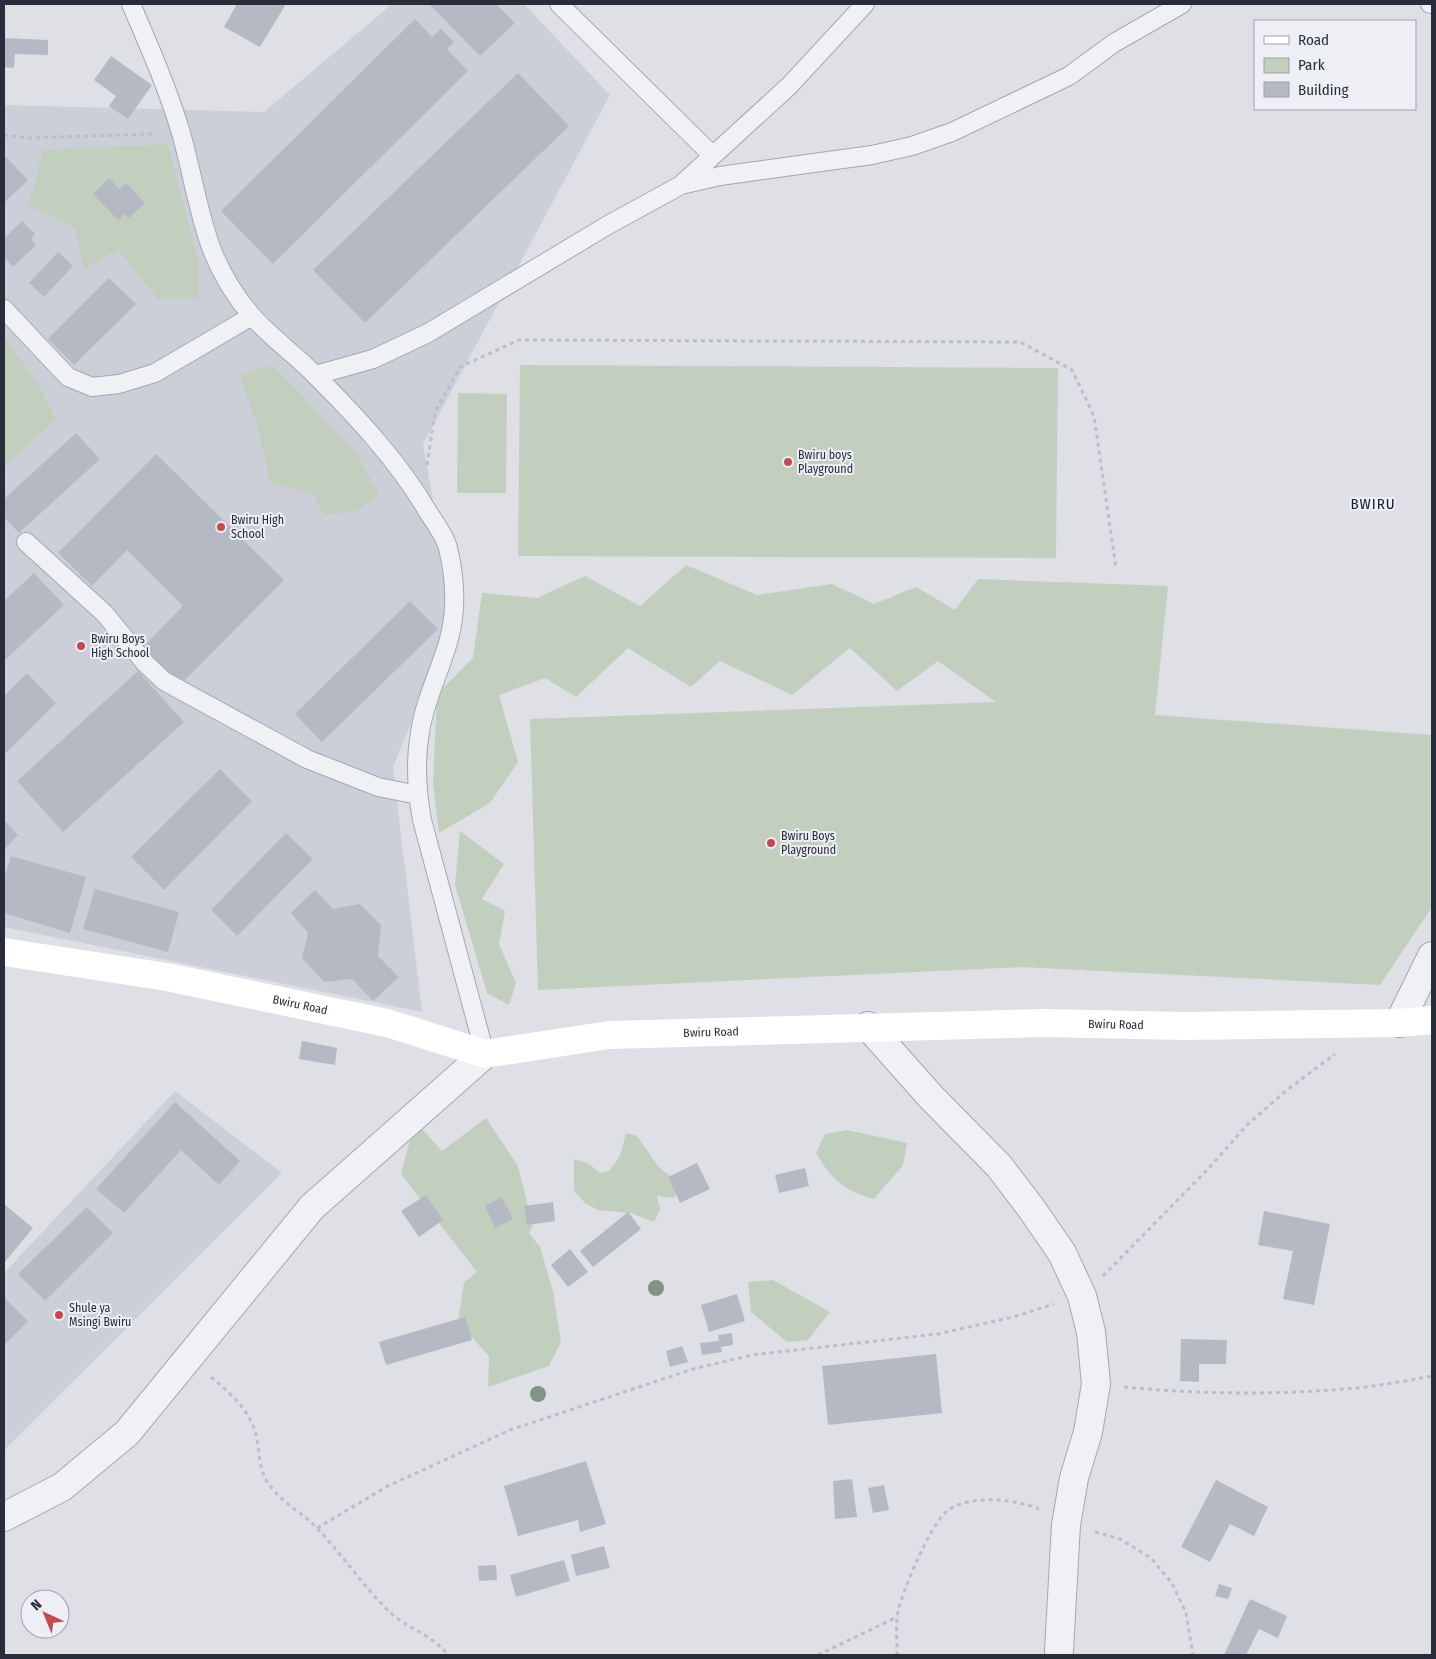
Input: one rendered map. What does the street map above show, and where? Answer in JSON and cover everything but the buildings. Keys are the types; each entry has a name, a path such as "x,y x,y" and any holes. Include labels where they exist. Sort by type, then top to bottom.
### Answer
{"main road":[{"name":"Bwiru Road","path":"4,952 167,977 387,1022 485,1054 609,1035 868,1026 1043,1023 1186,1026 1399,1023 1432,1020"}],"street":[{"path":"1399,1023 1432,956"},
{"path":"868,1026 931,1097 1004,1173 1062,1253 1082,1296 1091,1332 1096,1384 1088,1432 1074,1478 1066,1525 1059,1651"},
{"path":"4,1517 62,1487 127,1433 312,1207 485,1054"}],"lane":[{"path":"131,4 156,62 181,133 198,210 210,250 232,289 252,316 316,375 384,450 421,500 448,545 456,590 450,635 428,697 420,733 418,795 422,820 485,1054"},
{"path":"559,4 712,155"},
{"path":"681,185 789,86 865,4"},
{"path":"316,375 372,359 428,333 615,220 681,185 720,176 872,154 912,146 952,132 1070,76 1114,43 1182,4"},
{"path":"4,309 68,377 92,387 120,384 155,373 252,316"},
{"path":"26,542 105,614 145,663 164,681 306,759 378,787 418,795"}],"path":[{"path":"4,135 27,138 181,133"},
{"path":"421,500 435,412 460,367 519,340 1020,342 1072,370 1094,416 1116,568"},
{"path":"317,1528 388,1486 510,1430 685,1372 752,1355 938,1334 1013,1317 1082,1296 1158,1222 1247,1125 1287,1090 1346,1045 1370,1022"},
{"path":"186,1359 209,1375 238,1402 251,1418 257,1439 259,1461 266,1482 282,1500 317,1528 354,1574 384,1606 396,1617 440,1644 448,1655"},
{"path":"1096,1384 1194,1393 1302,1391 1347,1389 1432,1376"},
{"path":"897,1655 897,1617 905,1586 928,1540 947,1511 974,1502 1000,1499 1023,1502 1045,1511 1066,1525 1120,1539 1152,1558 1172,1583 1186,1613 1192,1655"},
{"path":"818,1655 897,1617"}],"shaded area":[{"name":"Bwiru High School","path":"392,4 524,4 610,95 423,444 452,610 449,631 393,767 422,1012 4,927 4,105 264,112"},
{"path":"175,1091 282,1173 4,1450 4,1273"}],"green space":[{"path":"168,144 199,265 199,299 157,299 118,249 84,269 75,228 28,205 44,150"},
{"path":"4,337 39,385 56,419 4,467"},
{"path":"271,364 355,451 379,494 357,511 324,515 314,494 270,483 258,428 240,376"},
{"name":"Bwiru boys Playground","path":"520,365 1058,368 1056,558 518,556"},
{"path":"458,393 507,394 506,493 457,493"},
{"path":"686,565 757,595 832,584 874,604 916,587 955,610 978,579 1168,586 1155,715 1432,735 1432,907 1380,985 1021,967 538,990 530,719 996,702 938,661 897,691 850,648 792,695 720,661 691,687 628,648 576,697 545,678 499,695 518,762 490,803 439,833 433,785 437,694 473,658 482,593 537,598 585,576 640,606"},
{"path":"460,831 504,864 482,899 505,911 499,944 516,983 509,1005 487,993 455,885"},
{"path":"486,1118 518,1166 533,1226 529,1233 540,1247 553,1291 561,1342 549,1366 488,1387 489,1356 458,1322 464,1282 477,1272 401,1174 415,1121 442,1151"},
{"path":"847,1130 907,1143 903,1165 874,1199 854,1192 839,1183 827,1170 816,1153 825,1134"},
{"path":"626,1133 637,1136 658,1166 683,1187 673,1198 657,1196 660,1209 654,1222 631,1213 597,1210 585,1203 574,1191 574,1159 589,1164 600,1173 609,1171 620,1156"},
{"path":"773,1280 830,1312 808,1340 787,1342 751,1312 748,1282"}],"place":[{"name":"Bwiru boys Playground","path":"788,462"},
{"name":"Bwiru High School","path":"221,527"},
{"name":"Bwiru Boys High School","path":"81,646"},
{"name":"Bwiru Boys Playground","path":"771,843"},
{"name":"Shule ya Msingi Bwiru","path":"59,1315"}],"district":[{"name":"BWIRU","path":"1373,504"}]}
